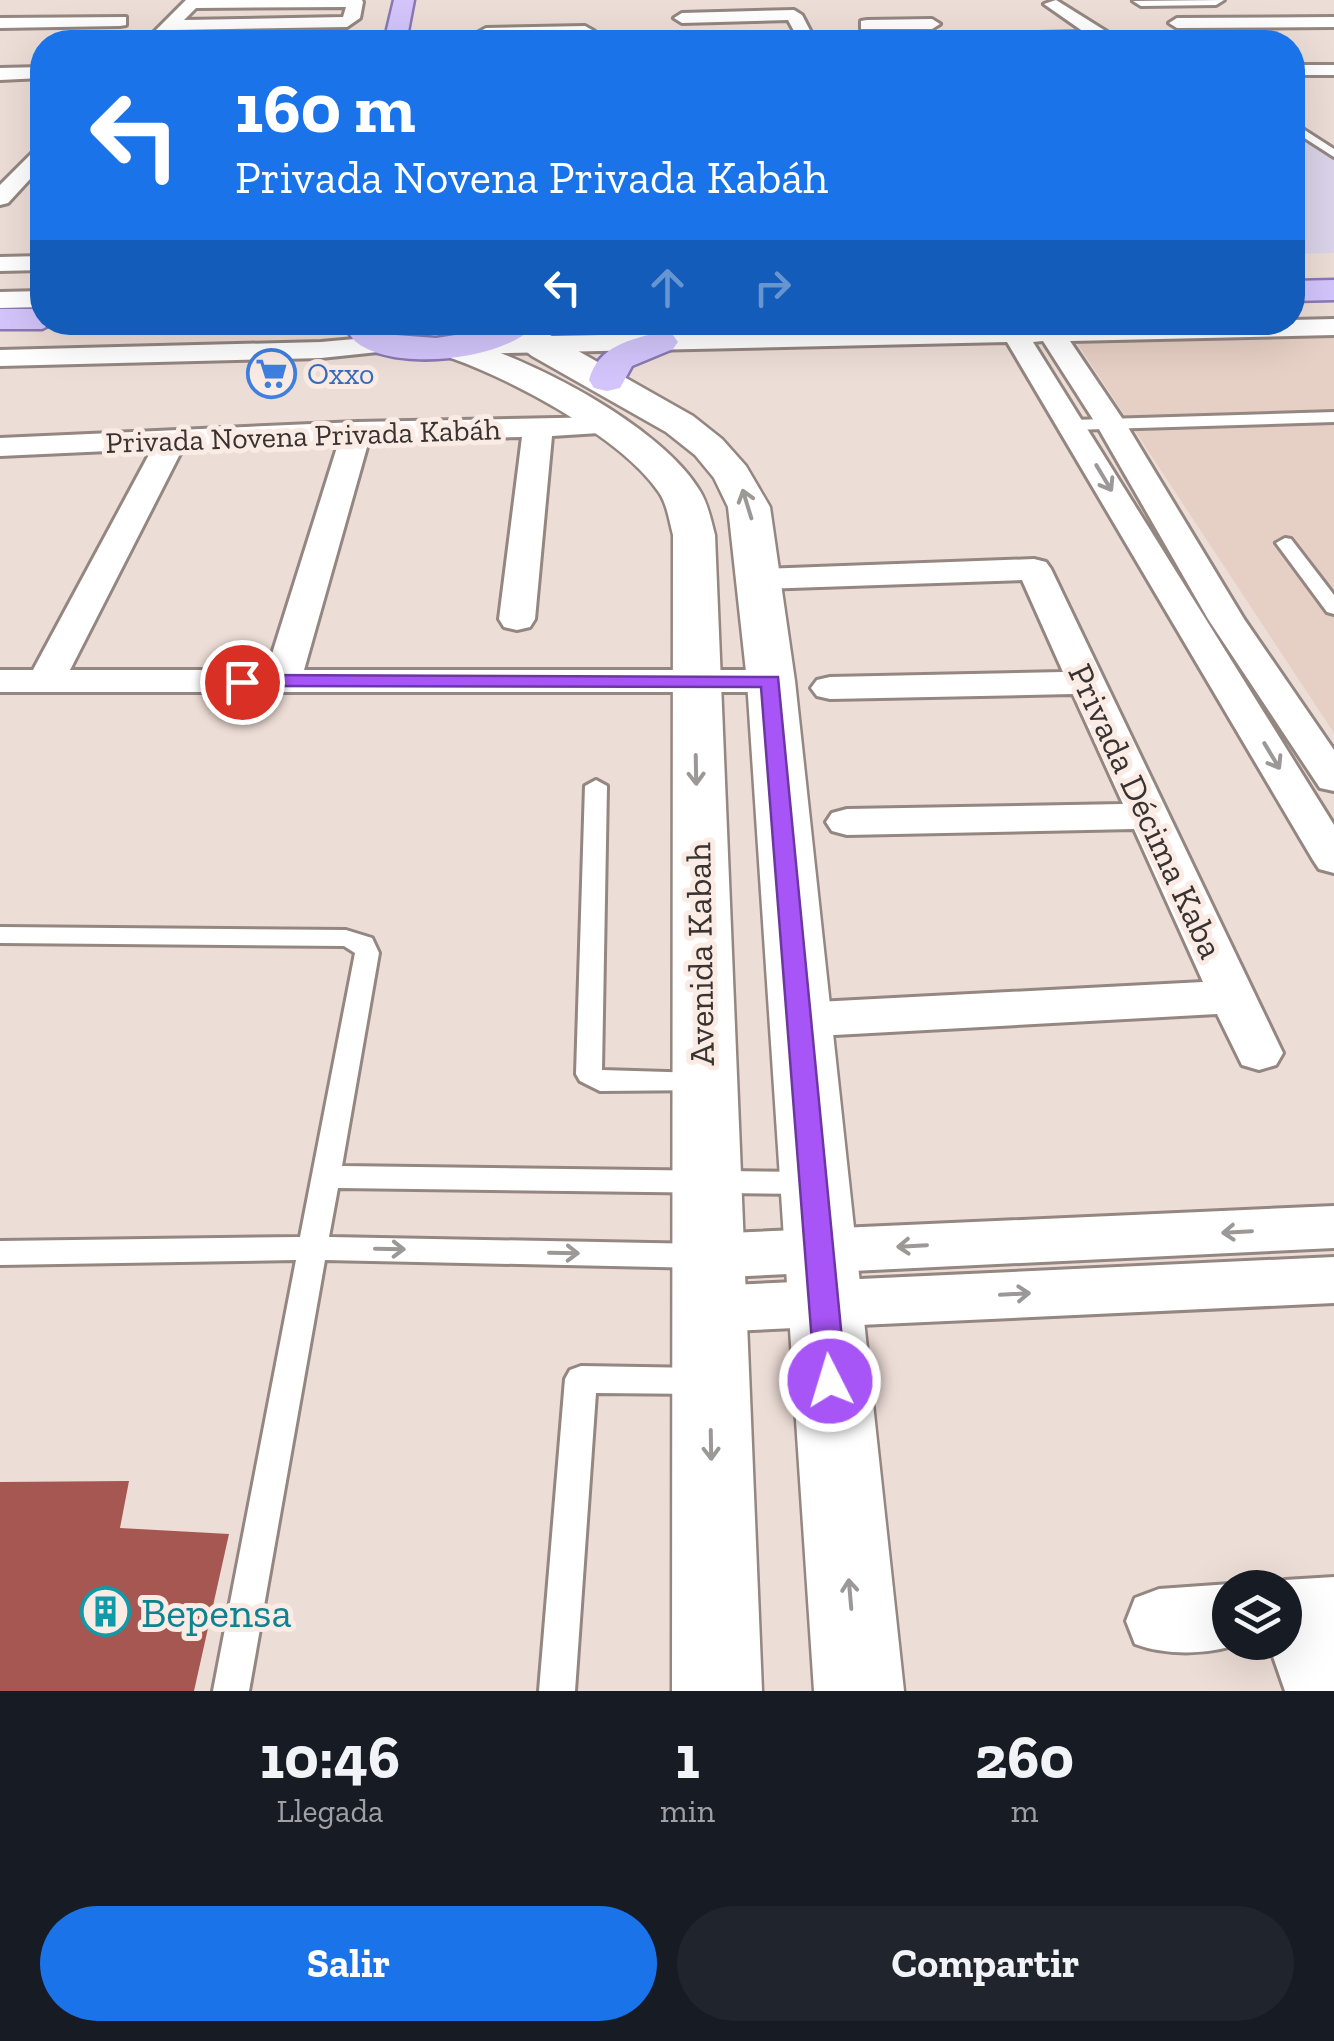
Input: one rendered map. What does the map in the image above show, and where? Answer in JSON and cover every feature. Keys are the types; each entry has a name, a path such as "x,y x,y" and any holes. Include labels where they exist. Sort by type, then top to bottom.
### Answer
{"main road":[{"path":"1305,271 1334,270"},
{"path":"1305,291 1334,290"},
{"path":"0,320 30,319"},
{"path":"369,335 388,344 500,338"},
{"name":"Avenida Kabah","path":"717,1691 694,535 680,491 606,403 500,338 481,354 606,403 668,418 707,447 740,481 750,507 771,681 858,1691"},
{"path":"606,403 610,367 622,356 661,342"}],"street":[{"path":"1140,0 1227,0"},
{"path":"1140,0 1190,30"},
{"path":"166,30 192,4 355,2 382,14"},
{"path":"1053,9 1090,30"},
{"path":"685,30 680,13 794,15 798,30"},
{"path":"172,25 347,22 382,14"},
{"path":"871,30 864,19 939,19 942,30"},
{"path":"0,23 120,21"},
{"path":"1177,22 1334,22"},
{"path":"1305,70 1334,70"},
{"path":"0,200 30,170"},
{"path":"0,200 28,201"},
{"path":"0,264 30,263"},
{"path":"0,300 30,299"},
{"path":"1305,328 1334,327"},
{"path":"500,338 661,342 1016,335 1334,860"},
{"path":"1053,335 1111,424 1226,619 1334,779"},
{"path":"0,358 322,350 388,344"},
{"name":"Privada Novena Privada Kabáh","path":"0,447 538,427 606,403"},
{"path":"517,619 538,427"},
{"path":"282,682 357,431"},
{"path":"46,681 171,441"},
{"name":"Privada Décima Kaba","path":"760,579 1034,569 1259,1053"},
{"path":"1189,620 1226,619"},
{"path":"0,681 771,681"},
{"path":"830,688 1086,682"},
{"path":"847,822 1148,816"},
{"path":"798,1020 1233,997"},
{"path":"821,1277 1334,1227"},
{"path":"707,1282 821,1277 1334,1280"},
{"path":"1158,1621 1212,1617"},
{"path":"1302,1652 1319,1691"}],"lane":[{"path":"1305,134 1334,154"},
{"path":"1072,425 1334,417"},
{"path":"1285,542 1334,608"},
{"path":"596,786 589,1074 600,1081 703,1083"},
{"path":"0,935 346,938 362,944 367,953 231,1691"},
{"path":"326,1177 813,1183"},
{"path":"0,1254 313,1248 707,1282"},
{"path":"557,1691 582,1379 710,1382"}],"shaded area":[{"path":"1305,128 1334,147 1334,253 1305,254"},
{"path":"1334,334 1334,733 1075,340"}],"building":[{"name":"Bepensa","path":"129,1481 120,1528 229,1534 194,1691 0,1691 0,1482"}],"place":[{"name":"Oxxo","path":"272,374"},
{"name":"Bepensa","path":"106,1612"}],"route":[{"path":"242,682 771,681 830,1381"}]}
